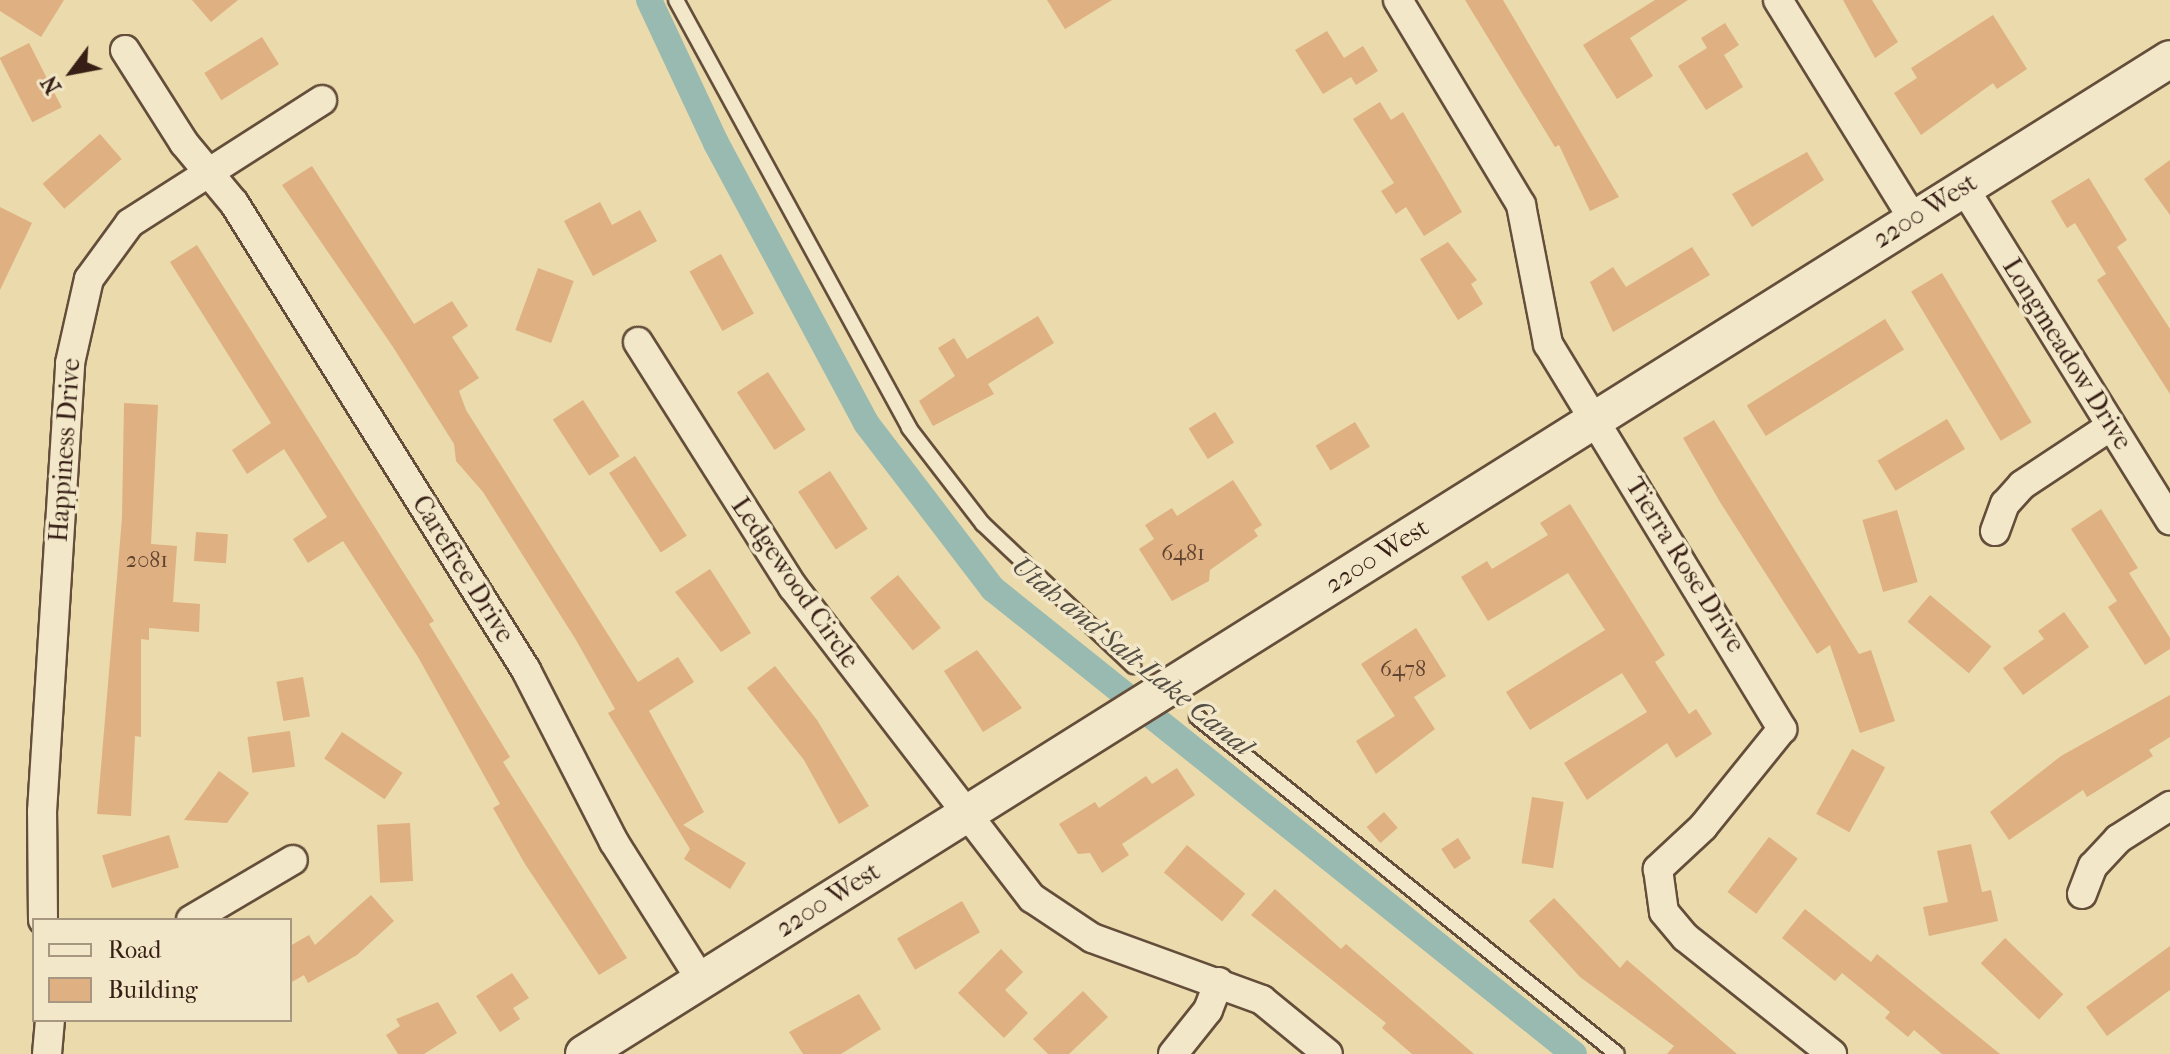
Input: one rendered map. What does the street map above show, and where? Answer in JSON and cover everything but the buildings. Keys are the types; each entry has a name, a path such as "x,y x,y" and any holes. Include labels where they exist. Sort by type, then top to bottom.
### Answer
{"street":[{"name":"Tierra Rose Drive","path":"1398,0 1507,175 1530,235 1543,330 1593,420 1782,729 1703,827 1658,869 1664,912 1685,937 1832,1054"},
{"path":"1778,0 1913,219"},
{"name":"Carefree Drive","path":"125,50 208,170 534,683 602,820 701,980"},
{"name":"2200 West","path":"584,1054 2170,59"},
{"name":"Happiness Drive","path":"43,918 42,812 74,330 89,279 114,241 208,170 322,100"},
{"name":"Longmeadow Drive","path":"1964,188 2170,520"},
{"name":"Ledgewood Circle","path":"638,342 793,587 1032,898 1060,921 1262,1000 1328,1054"},
{"path":"1995,531 2005,504 2022,485 2111,426"},
{"path":"2082,894 2093,866 2118,839 2170,806"},
{"path":"194,918 293,860"},
{"path":"1173,1054 1208,1010 1219,982"},
{"path":"47,1054 50,1022"}],"lane":[{"path":"676,0 909,428 983,524 1133,666"},
{"path":"1197,717 1617,1054"}],"waterway":[{"name":"Utah and Salt Lake Canal","path":"649,0 716,143 866,423 993,589 1574,1054"}]}
